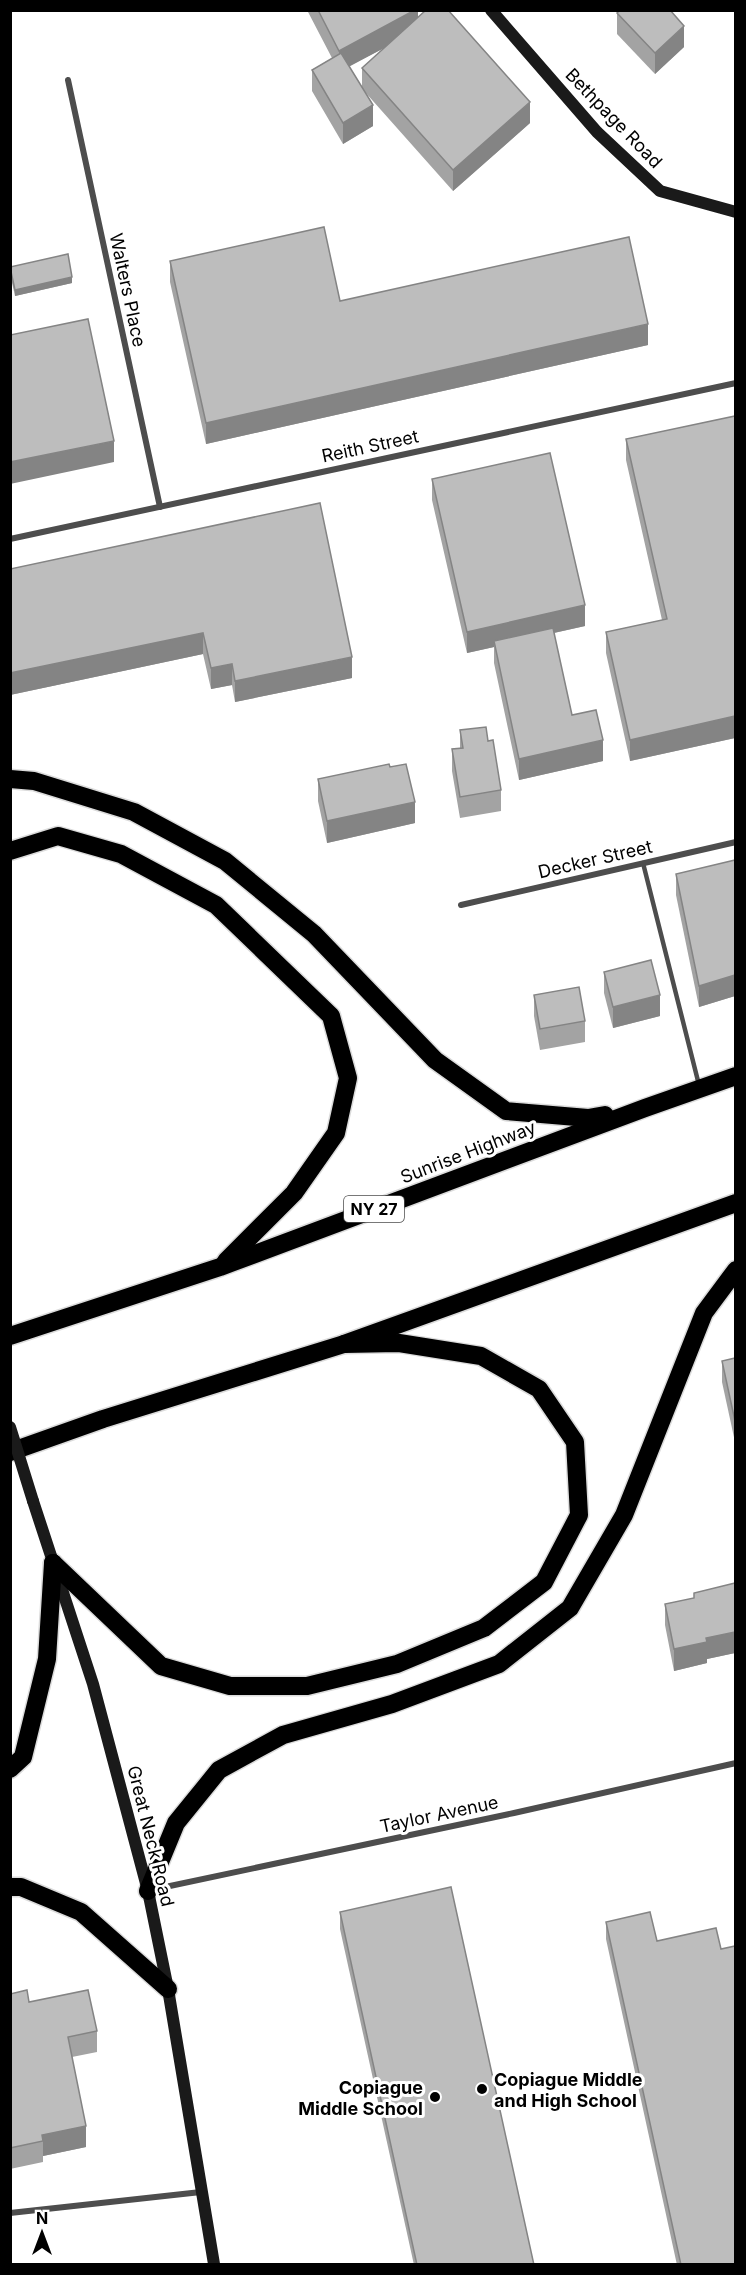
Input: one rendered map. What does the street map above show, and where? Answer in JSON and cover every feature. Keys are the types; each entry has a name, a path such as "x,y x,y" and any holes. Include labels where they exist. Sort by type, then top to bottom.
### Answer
{"highway":[{"path":"10,779 34,781 134,812 225,861 314,934 435,1060 506,1112 588,1118 645,1108"},
{"path":"10,851 58,836 121,854 216,905 331,1016 348,1078 336,1133 294,1193 220,1267"},
{"name":"Sunrise Highway","path":"10,1336 220,1267 735,1076"},
{"path":"10,1452 103,1419 344,1344 735,1203"},
{"path":"148,1891 176,1823 219,1770 283,1735 392,1704 499,1664 570,1608 624,1515 704,1313 735,1270"},
{"path":"53,1563 160,1666 230,1686 308,1686 397,1664 483,1628 544,1582 579,1515 575,1442 539,1389 482,1356 399,1343 344,1344"},
{"path":"10,1769 23,1757 47,1659 53,1563"},
{"path":"10,1887 21,1887 81,1912 168,1989"}],"main road":[{"name":"Bethpage Road","path":"491,10 597,132 660,191 735,212"},
{"name":"Great Neck Road","path":"10,1427 93,1684 148,1891 168,1989 214,2265"}],"street":[{"name":"Walters Place","path":"68,80 160,507"},
{"name":"Reith Street","path":"10,539 735,383"},
{"name":"Decker Street","path":"461,905 735,842"},
{"name":"Taylor Avenue","path":"148,1891 505,1815 735,1763"},
{"path":"10,2213 201,2192"}],"lane":[{"path":"643,863 700,1089"}],"building":[{"path":"318,10 415,10 339,51"},
{"path":"426,10 448,10 530,102 453,170 362,68"},
{"path":"620,10 670,10 684,26 655,53 617,13"},
{"path":"341,53 373,105 343,123 312,70"},
{"path":"324,227 340,301 629,237 648,324 206,423 170,261"},
{"path":"68,254 72,277 15,290 10,267"},
{"path":"88,319 114,441 10,462 10,335"},
{"path":"735,416 735,716 630,740 606,632 667,619 626,439"},
{"path":"550,453 585,605 467,632 432,479"},
{"path":"320,503 352,657 235,681 232,664 211,668 203,633 10,673 10,569"},
{"path":"553,628 572,715 596,710 603,740 519,759 494,641"},
{"path":"486,727 488,741 493,740 501,790 460,797 452,749 463,748 460,730"},
{"path":"389,764 390,767 406,764 415,802 327,821 318,779"},
{"path":"735,860 735,975 699,986 676,874"},
{"path":"651,960 660,995 613,1007 604,972"},
{"path":"579,987 585,1021 540,1029 534,995"},
{"path":"735,1358 735,1421 722,1361"},
{"path":"735,1583 735,1632 706,1638 707,1642 674,1649 665,1604 694,1598 694,1593"},
{"name":"Copiague Middle School","path":"451,1887 534,2265 417,2265 340,1912"},
{"path":"650,1912 657,1941 716,1928 721,1949 735,1946 735,2265 681,2265 606,1922"},
{"path":"27,1990 29,2002 88,1990 97,2031 68,2037 86,2126 42,2135 43,2141 10,2148 10,1994"}],"place":[{"name":"Copiague Middle and High School","path":"482,2089"},
{"name":"Copiague Middle School","path":"435,2097"}]}
